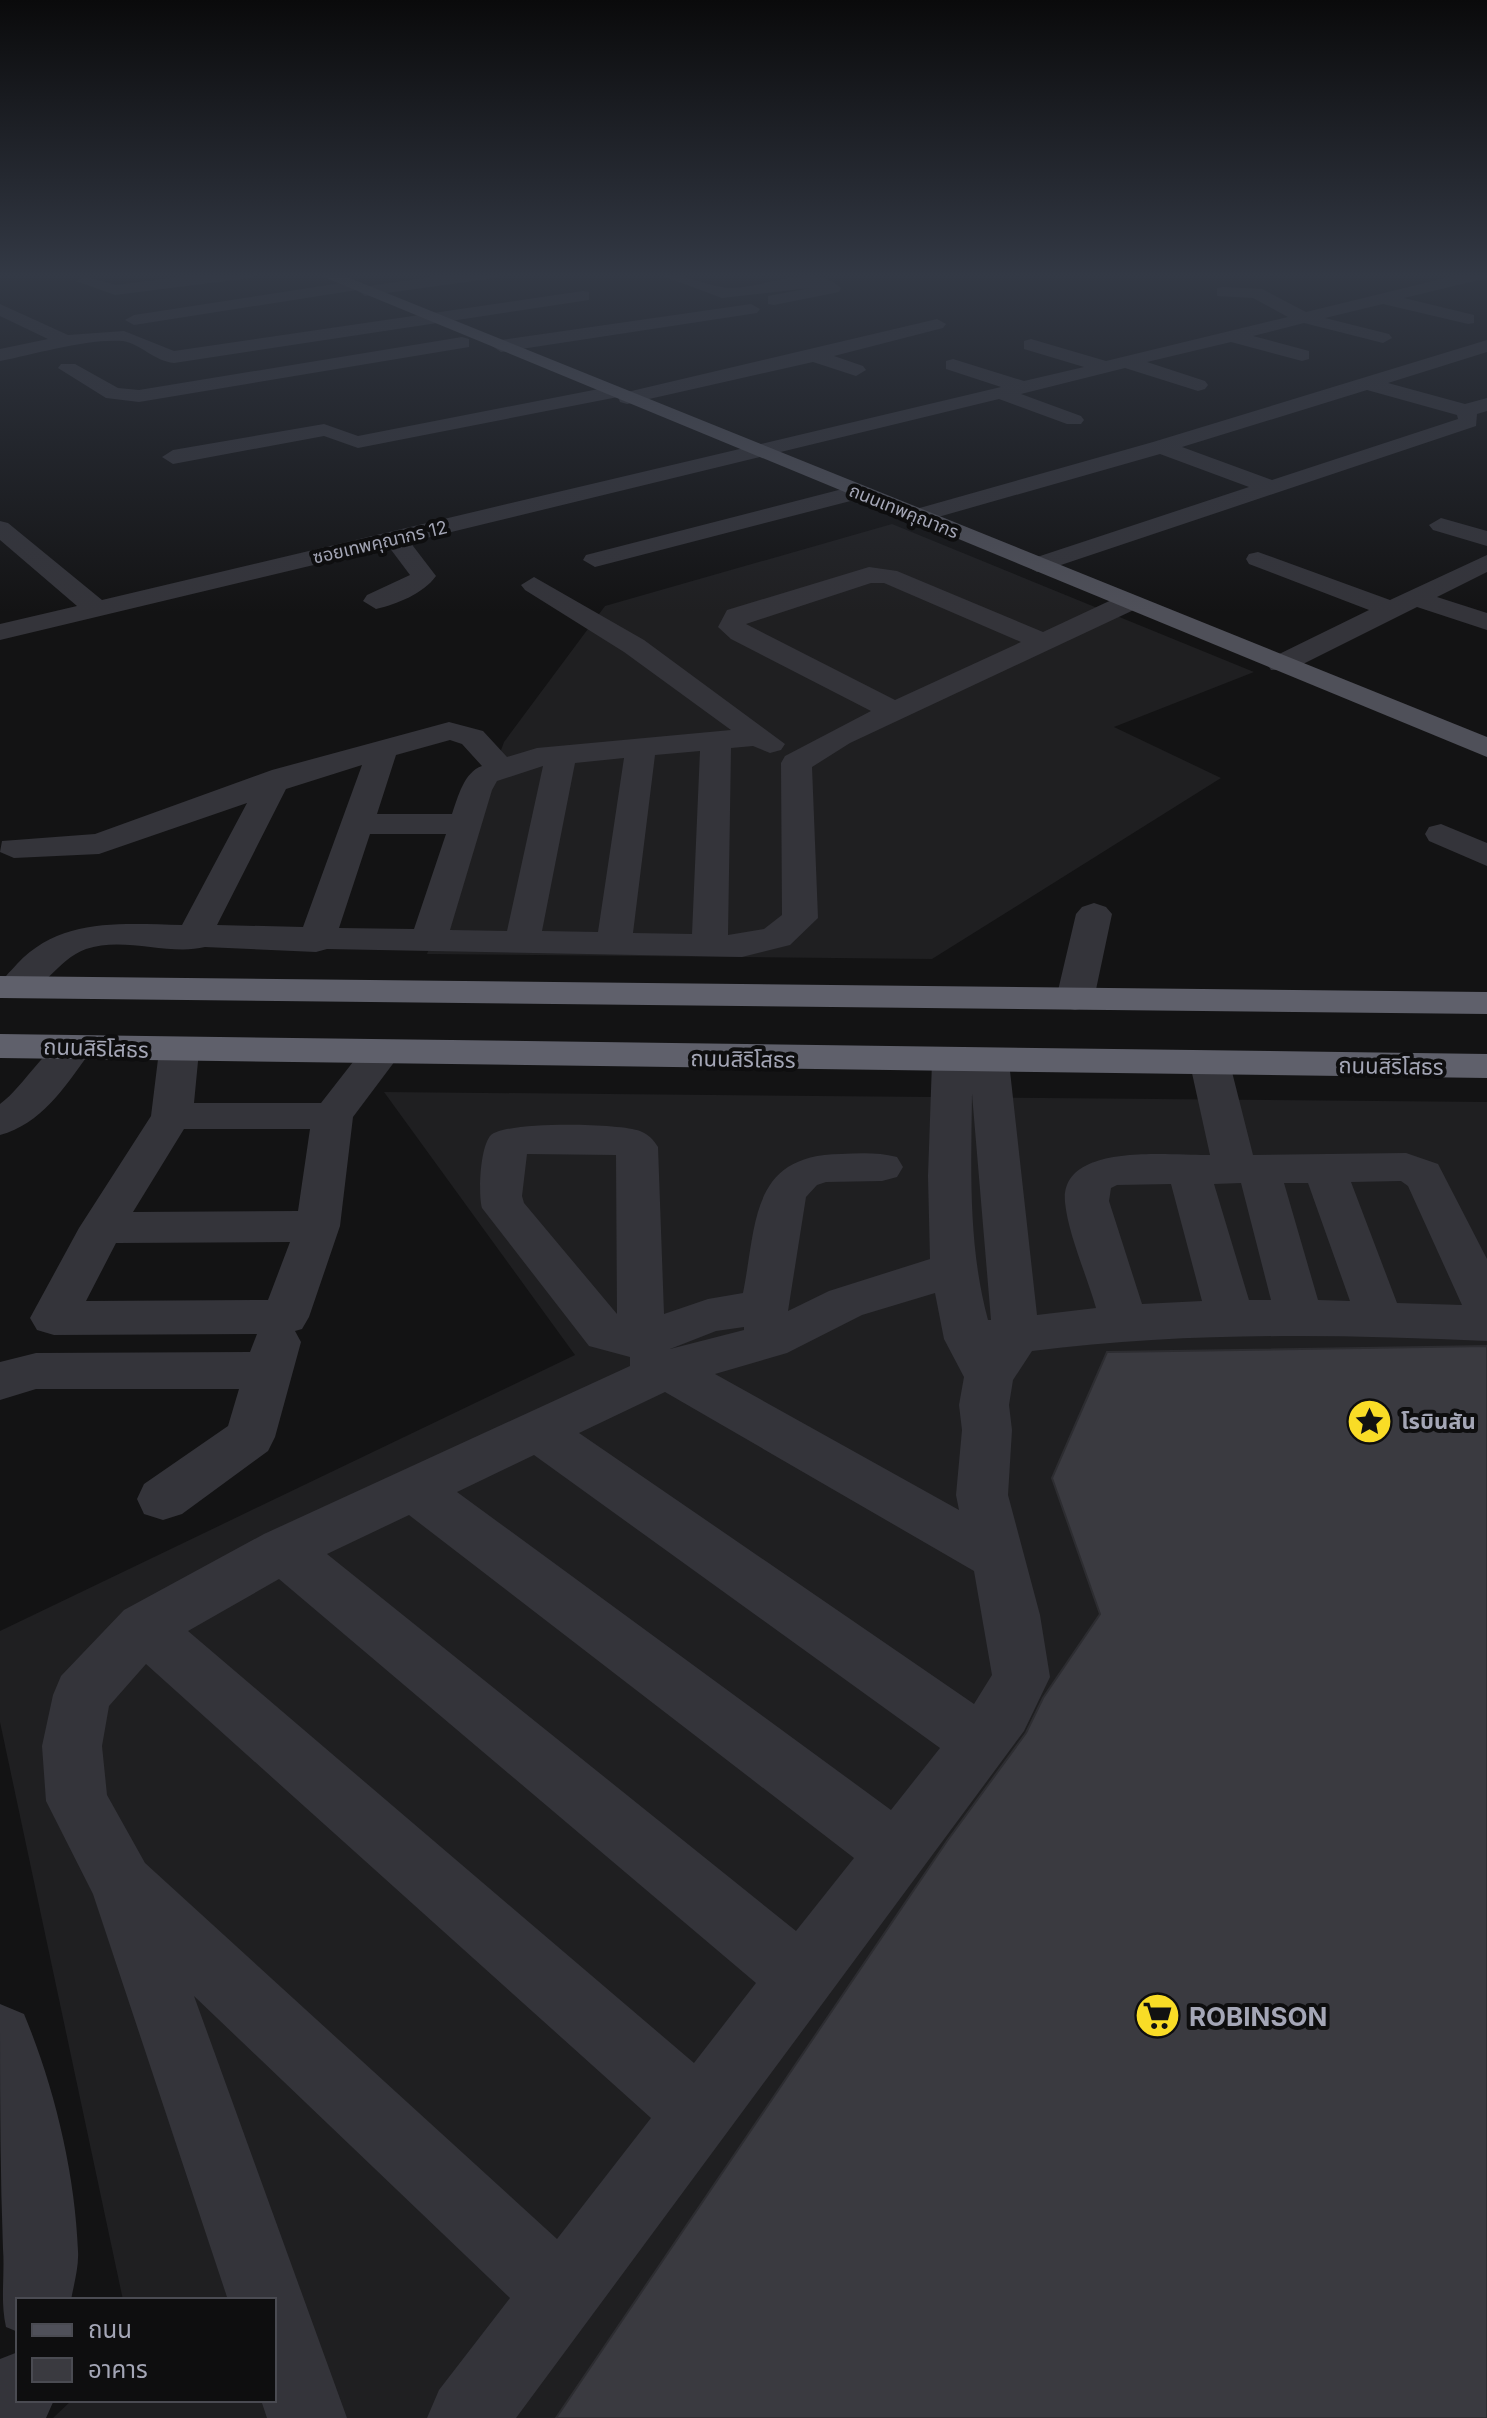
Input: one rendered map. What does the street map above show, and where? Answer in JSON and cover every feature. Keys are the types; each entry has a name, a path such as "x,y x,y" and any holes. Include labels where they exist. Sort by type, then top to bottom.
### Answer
{"highway":[{"path":"8,987 1487,1003"},
{"name":"ถนนสิริโสธร","path":"0,1046 970,1062 1487,1066"}],"main road":[{"name":"ถนนเทพคุณากร","path":"598,386 1487,748"}],"street":[{"path":"99,386 113,394 139,396 201,386"},
{"path":"173,457 324,430 335,432 344,441 358,442 678,386"},
{"name":"ซอยเทพคุณากร 12","path":"0,632 1027,386"},
{"path":"917,516 1363,386"},
{"path":"1037,565 1469,422 1477,408 1377,386"},
{"path":"673,387 713,403"},
{"path":"1001,393 1074,420"},
{"path":"1161,447 1270,487"},
{"path":"595,560 858,492"},
{"path":"369,527 408,520 430,530"},
{"path":"1441,525 1487,539"},
{"path":"0,528 97,609"},
{"path":"376,601 417,583 423,576 395,538"},
{"path":"1258,559 1391,609"},
{"path":"1281,664 1487,562"},
{"path":"175,566 249,563 280,566"},
{"path":"894,711 731,627 736,616 869,575 888,576 1045,642"},
{"path":"534,585 634,646 796,763"},
{"path":"1416,598 1487,622"},
{"path":"796,763 839,737 1129,602"},
{"path":"14,848 99,844 302,771 430,735 464,730 473,736 500,768"},
{"path":"428,942 465,824 485,775 537,757 758,736"},
{"path":"710,945 716,740"},
{"path":"316,941 384,747"},
{"path":"614,944 641,747"},
{"path":"522,943 561,755"},
{"path":"8,987 49,949 72,939 104,934 192,939 742,946 777,937 800,918 796,763"},
{"path":"192,939 273,783"},
{"path":"357,824 465,824"},
{"path":"1441,834 1487,856"},
{"path":"1075,999 1094,914"},
{"path":"0,1122 16,1114 38,1094 74,1047"},
{"path":"18,1376 54,1318 101,1228 172,1116 179,1051"},
{"path":"163,1499 250,1437 285,1317 318,1226 333,1116 381,1053"},
{"path":"970,1062 955,1267 991,1351"},
{"path":"467,2418 1003,1712 1021,1677 1012,1615 982,1495 991,1351 970,1062"},
{"path":"1210,1064 1299,1316"},
{"path":"172,1116 333,1116"},
{"path":"644,1352 637,1147 625,1141 516,1140 507,1144 500,1196 504,1208 606,1334 644,1352 998,1558"},
{"path":"767,1323 785,1193 802,1175 823,1168 882,1167"},
{"path":"1124,1322 1087,1201 1090,1181 1109,1171 1406,1167 1423,1174 1487,1308"},
{"path":"1325,1169 1380,1319"},
{"path":"1189,1171 1230,1317"},
{"path":"101,1228 318,1226"},
{"path":"265,2298 121,1882 77,1801 72,1746 82,1695 144,1627 283,1550 538,1431 644,1352 846,1303 915,1283 955,1267"},
{"path":"991,1351 1124,1322 1299,1316 1487,1324"},
{"path":"54,1318 285,1317"},
{"path":"18,1376 269,1370"},
{"path":"538,1431 980,1742"},
{"path":"415,1490 895,1851"},
{"path":"283,1550 800,1977"},
{"path":"144,1627 697,2112"},
{"path":"121,1882 560,2293"},
{"path":"0,2038 31,2160 41,2253 33,2298"},
{"path":"276,2328 307,2418"},
{"path":"0,2417 16,2394"}],"shaded area":[{"path":"892,524 1254,672 1114,727 1221,778 932,959 427,954 504,742 605,606"},
{"path":"384,1092 1487,1102 1487,2418 53,2418 70,2402 276,2402 276,2298 123,2298 0,1722 0,1631 575,1355"}],"building":[{"name":"ROBINSON","path":"1487,1346 1487,2418 556,2418 947,1841 1026,1733 1043,1698 1100,1614 1052,1478 1107,1352"}],"place":[{"name":"โรบินสัน","path":"1370,1421"},
{"name":"ROBINSON","path":"1158,2016"}]}
